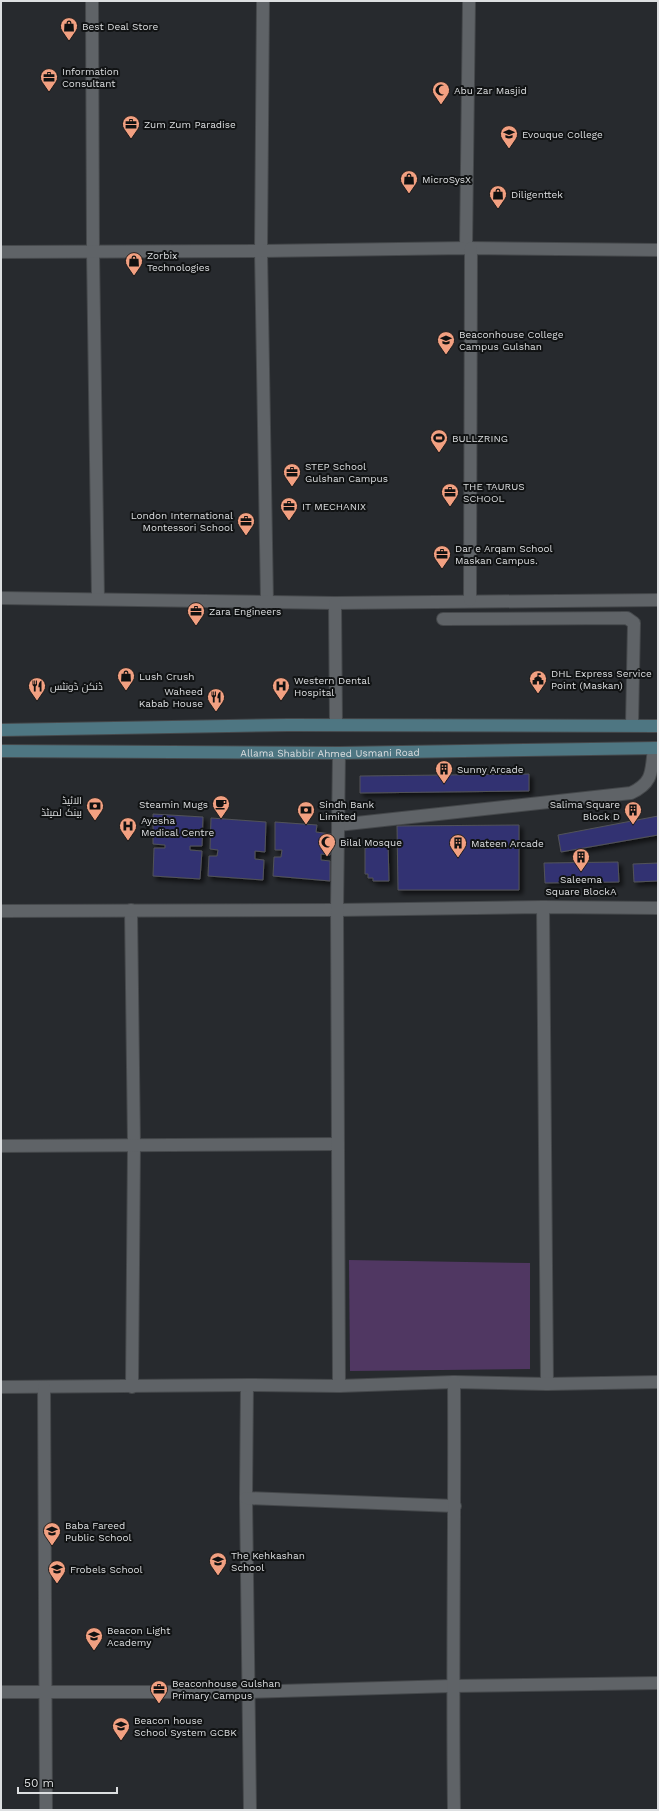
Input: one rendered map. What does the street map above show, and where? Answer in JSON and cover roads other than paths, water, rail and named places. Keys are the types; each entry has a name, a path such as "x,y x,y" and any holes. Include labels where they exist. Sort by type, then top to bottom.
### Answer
{"main road":[{"path":"1,730 336,725 658,726"},
{"name":"Allama Shabbir Ahmed Usmani Road","path":"1,751 339,753 656,748"}],"street":[{"path":"92,1 92,252 98,599"},
{"path":"263,1 261,251 267,601"},
{"path":"469,1 470,600"},
{"path":"1,252 261,251 469,248 658,250"},
{"path":"1,598 335,603 470,600 658,600"},
{"path":"335,603 336,725"},
{"path":"443,619 627,618 634,623 632,726"},
{"path":"338,825 631,793 642,787 651,776 656,748"},
{"path":"339,753 337,910 339,1386"},
{"path":"543,907 547,1384"},
{"path":"1,911 337,910 543,907 658,908"},
{"path":"131,910 134,1144 132,1387"},
{"path":"1,1146 134,1144 338,1144"},
{"path":"1,1388 247,1385 339,1386 454,1382 547,1384 658,1382"},
{"path":"454,1382 455,1506 452,1686 454,1810"},
{"path":"247,1385 246,1498 250,1810"},
{"path":"44,1387 46,1810"},
{"path":"246,1498 455,1506"},
{"path":"1,1692 249,1692 452,1686 658,1684"}],"place":[{"name":"Best Deal Store","path":"69,41"},
{"name":"Information Consultant","path":"49,92"},
{"name":"Abu Zar Masjid","path":"441,105"},
{"name":"Zum Zum Paradise","path":"131,139"},
{"name":"Evouque College","path":"509,149"},
{"name":"MicroSysX","path":"409,194"},
{"name":"Diligenttek","path":"498,209"},
{"name":"Zorbix Technologies","path":"134,276"},
{"name":"Beaconhouse College Campus Gulshan","path":"446,355"},
{"name":"BULLZRING","path":"439,453"},
{"name":"STEP School Gulshan Campus","path":"292,487"},
{"name":"THE TAURUS SCHOOL","path":"450,507"},
{"name":"IT MECHANIX","path":"289,521"},
{"name":"London International Montessori School","path":"246,536"},
{"name":"Dar e Arqam School Maskan Campus.","path":"442,569"},
{"name":"Zara Engineers","path":"196,626"},
{"name":"Lush Crush","path":"126,691"},
{"name":"DHL Express Service Point (Maskan)","path":"538,694"},
{"name":"ڈنکن ڈونٹس","path":"37,701"},
{"name":"Western Dental Hospital","path":"281,701"},
{"name":"Waheed Kabab House","path":"216,712"},
{"name":"Sunny Arcade","path":"444,784"},
{"name":"Steamin Mugs","path":"221,819"},
{"name":"الائیڈ بینک لمیٹڈ","path":"95,821"},
{"name":"Sindh Bank Limited","path":"306,825"},
{"name":"Salima Square Block D","path":"633,825"},
{"name":"Ayesha Medical Centre","path":"128,841"},
{"name":"Bilal Mosque","path":"327,857"},
{"name":"Mateen Arcade","path":"458,858"},
{"name":"Saleema Square BlockA","path":"581,872"},
{"name":"Baba Fareed Public School","path":"52,1546"},
{"name":"The Kehkashan School","path":"218,1576"},
{"name":"Frobels School","path":"57,1584"},
{"name":"Beacon Light Academy","path":"94,1651"},
{"name":"Beaconhouse Gulshan Primary Campus","path":"159,1704"},
{"name":"Beacon house School System GCBK","path":"121,1741"}]}
